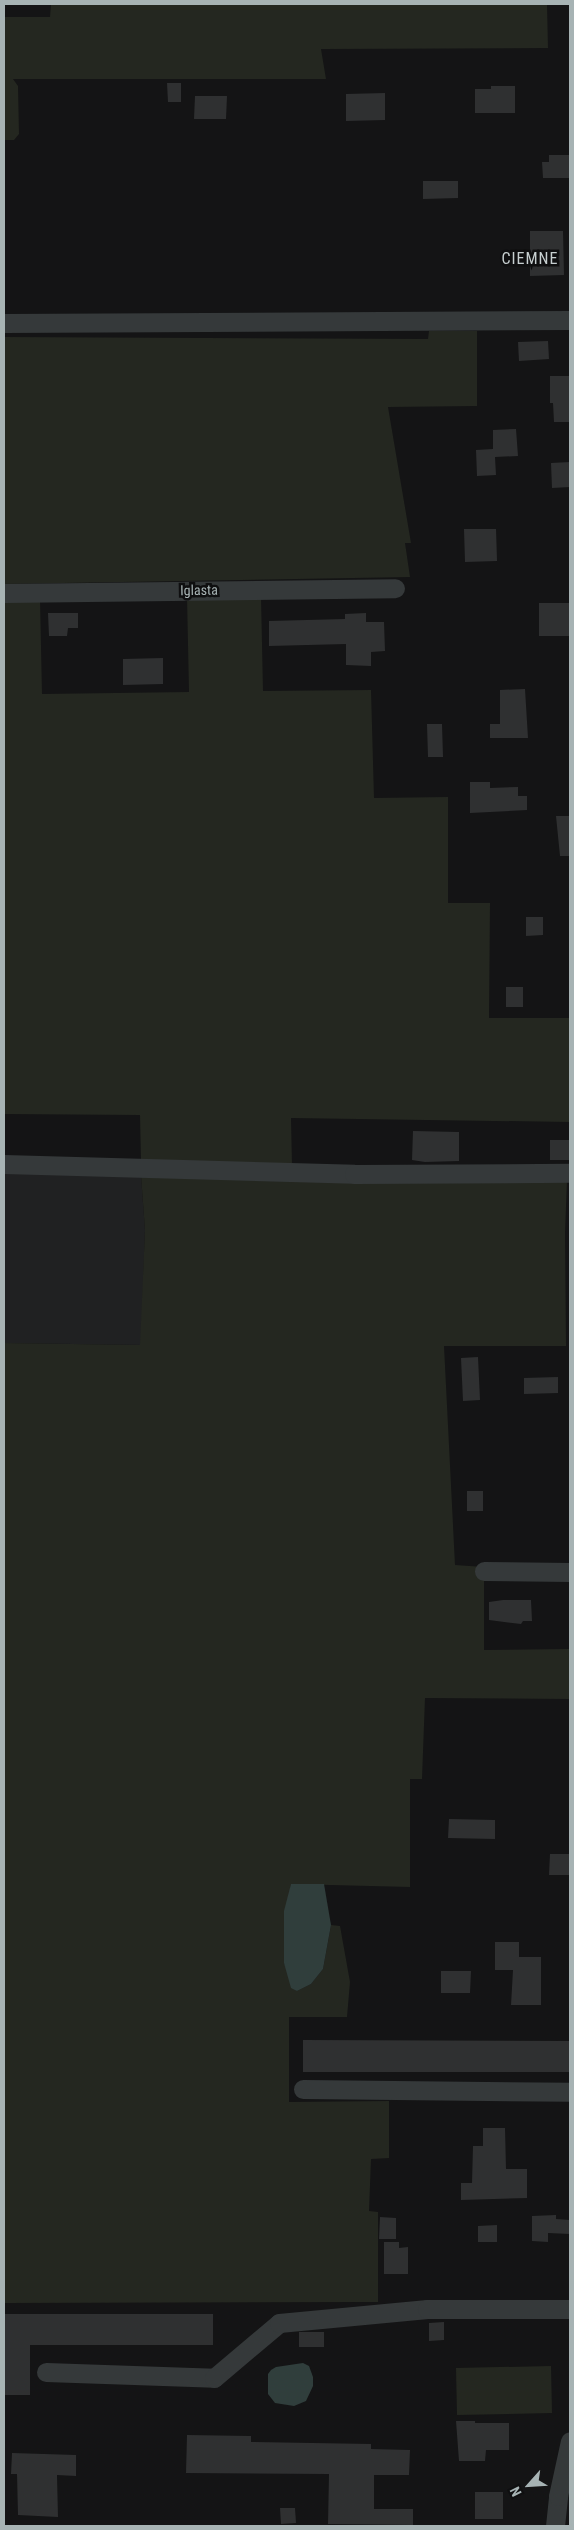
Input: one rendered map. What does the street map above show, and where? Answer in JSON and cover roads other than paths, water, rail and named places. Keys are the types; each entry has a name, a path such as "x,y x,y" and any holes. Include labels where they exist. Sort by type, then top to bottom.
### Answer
{"street":[{"path":"4,323 570,320"},
{"name":"Iglasta","path":"4,593 395,588"},
{"path":"4,1164 354,1174 570,1173"},
{"path":"484,1571 570,1572"},
{"path":"303,2089 570,2092"},
{"path":"46,2372 214,2378 279,2323 427,2309 570,2308"},
{"path":"555,2526 558,2496 570,2441"}],"district":[{"name":"CIEMNE","path":"530,259"}]}
